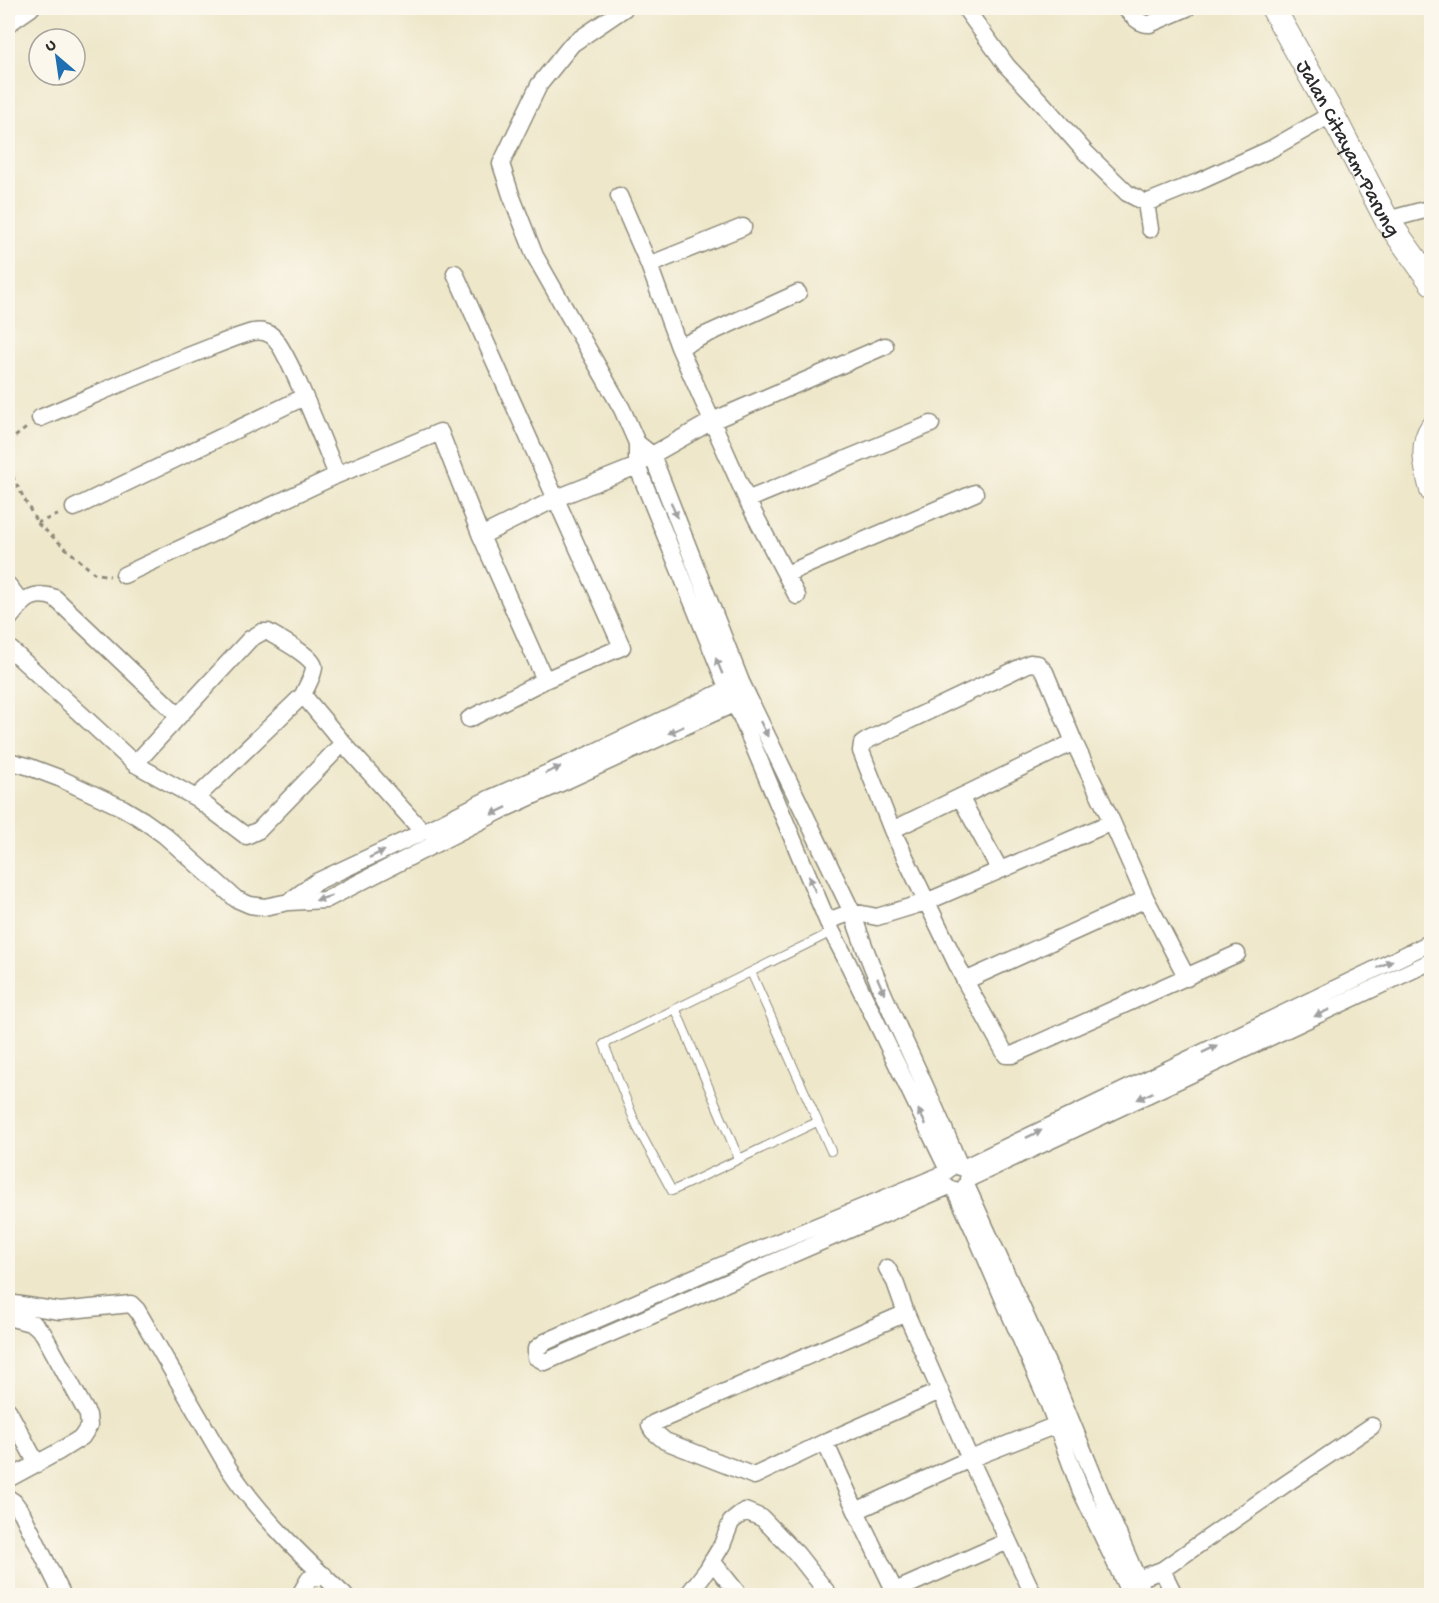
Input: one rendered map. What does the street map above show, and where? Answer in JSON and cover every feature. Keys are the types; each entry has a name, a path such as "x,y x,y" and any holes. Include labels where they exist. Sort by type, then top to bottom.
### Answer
{"main road":[{"name":"Jalan Citayam-Parung","path":"1273,8 1387,220 1431,283"},
{"path":"1431,428 1425,453 1431,490"}],"street":[{"path":"8,24 32,8"},
{"path":"625,8 572,44 565,52 539,85 501,164 535,256 622,409 637,443 637,466 738,693 852,912 863,947 945,1131 956,1177"},
{"path":"965,8 1006,66 1086,153 1127,193 1146,203 1271,148 1332,114"},
{"path":"1125,8 1144,25 1187,8"},
{"path":"619,196 649,265 679,347 747,500 797,596"},
{"path":"1146,203 1150,229"},
{"path":"1387,220 1431,208"},
{"path":"649,265 743,227"},
{"path":"455,273 622,647 545,680 469,719"},
{"path":"679,347 798,293"},
{"path":"40,418 236,338 256,332 265,332 273,336 280,345 337,475"},
{"path":"481,537 557,498 637,466 712,421 885,346"},
{"path":"74,508 304,397"},
{"path":"747,500 931,424"},
{"path":"123,574 337,475 440,432 481,537 545,680"},
{"path":"637,443 652,455 738,693 740,714 830,927 1052,1374 1080,1489 1131,1596"},
{"path":"786,574 975,493"},
{"path":"8,585 22,603"},
{"path":"8,620 22,603 33,596 44,594 55,598 179,716"},
{"path":"135,764 250,639 262,632 268,632 308,657 315,669 303,695 196,798"},
{"path":"8,646 135,764 196,798 246,837 259,830 343,743"},
{"path":"1187,978 1146,899 1074,742 1045,672 1038,664 1030,663 862,744 861,751 892,830 965,981 1006,1055 1009,1056 1187,978 1237,954"},
{"path":"290,902 316,882 490,798 738,693"},
{"path":"8,760 59,778 144,820 236,899 250,905 264,907 290,902 325,900 738,693"},
{"path":"303,695 423,832"},
{"path":"892,830 1074,742"},
{"path":"960,797 1000,870"},
{"path":"830,927 852,912 877,917 926,902 1112,822"},
{"path":"965,981 1146,899"},
{"path":"845,957 863,947 877,917"},
{"path":"1431,942 956,1177 727,1263 545,1342 536,1349 536,1357 545,1362 956,1177 1431,961"},
{"path":"887,1268 970,1459 1034,1596"},
{"path":"8,1303 60,1311 131,1304 137,1310 242,1489 274,1526 345,1596"},
{"path":"906,1313 650,1426 665,1441 754,1476 940,1391"},
{"path":"8,1317 34,1324 43,1333 88,1415 89,1426 82,1437 8,1479"},
{"path":"8,1410 37,1464"},
{"path":"856,1511 970,1459 1063,1423"},
{"path":"1063,1423 1105,1504 1145,1596"},
{"path":"1138,1579 1162,1570 1372,1426"},
{"path":"825,1442 896,1593 1008,1541"},
{"path":"8,1498 22,1513 63,1596"},
{"path":"687,1596 722,1545 731,1522 745,1511 762,1518 797,1554 830,1596"},
{"path":"712,1561 741,1596"},
{"path":"1162,1570 1175,1596"},
{"path":"299,1596 309,1579 324,1575"}],"lane":[{"path":"817,1122 672,1191 637,1127 604,1044 751,972 830,927"},
{"path":"751,972 831,1151"},
{"path":"676,1010 739,1158"}],"path":[{"path":"8,442 40,418"},
{"path":"8,468 37,524 94,573"},
{"path":"37,524 74,508"}]}
